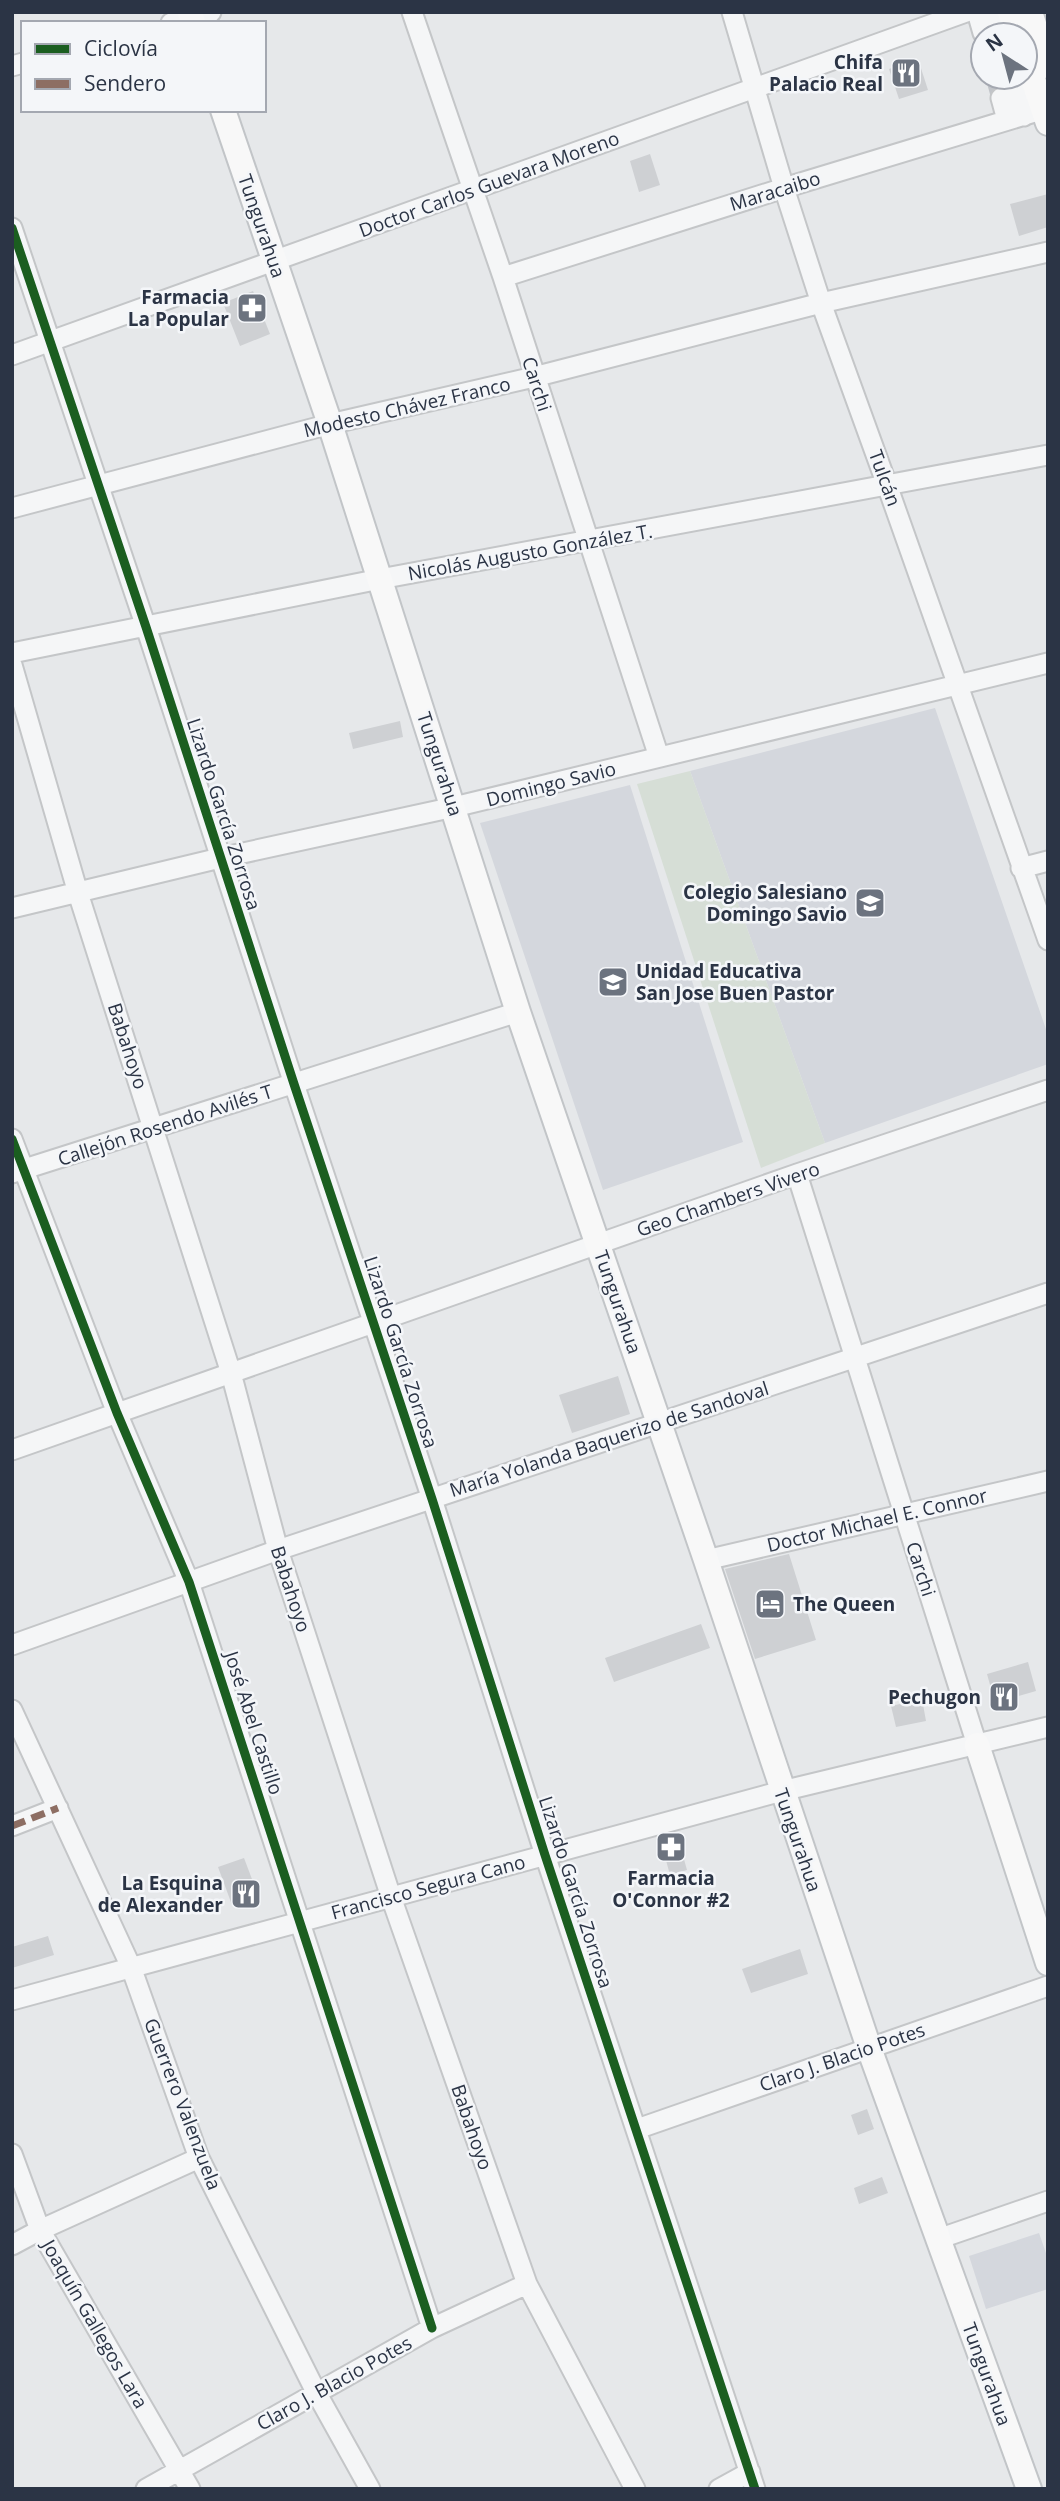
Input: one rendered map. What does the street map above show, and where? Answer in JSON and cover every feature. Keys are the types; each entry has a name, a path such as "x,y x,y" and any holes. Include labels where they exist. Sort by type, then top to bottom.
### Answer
{"main road":[{"path":"1030,12 1048,66"},
{"path":"1030,91 1034,115"},
{"name":"Tungurahua","path":"224,112 330,424 518,1012 706,1560 869,2048 1029,2489"},
{"name":"Carchi","path":"977,1745 1048,1963"}],"street":[{"name":"Carchi","path":"412,12 503,277 659,757"},
{"name":"Tulcán","path":"732,12 821,303 1048,940"},
{"name":"Doctor Carlos Guevara Moreno","path":"12,355 966,12"},
{"path":"1019,91 1034,115"},
{"path":"1001,98 1034,115"},
{"name":"Maracaibo","path":"503,277 784,188 1034,115"},
{"name":"Lizardo García Zorrosa","path":"12,228 52,340 372,1323 432,1499 545,1856 752,2480"},
{"name":"Modesto Chávez Franco","path":"12,508 330,424 534,377 821,303 1048,251"},
{"name":"Nicolás Augusto González T.","path":"12,653 380,579 1048,455"},
{"name":"Domingo Savio","path":"12,908 220,858 454,807 1048,663"},
{"name":"Babahoyo","path":"12,665 78,893 231,1373 278,1550 391,1897 527,2284 635,2489"},
{"path":"1021,868 1048,861"},
{"name":"Callejón Rosendo Avilés T","path":"18,1172 518,1012"},
{"name":"Geo Chambers Vivero","path":"12,1450 797,1174 1048,1090"},
{"name":"José Abel Castillo","path":"12,1139 18,1172 188,1582 432,2328"},
{"name":"Carchi","path":"797,1174 977,1745"},
{"name":"María Yolanda Baquerizo de Sandoval","path":"12,1645 278,1550 1048,1293"},
{"name":"Doctor Michael E. Connor","path":"706,1560 1048,1481"},
{"name":"Guerrero Valenzuela","path":"12,1710 131,1967 199,2158 316,2392 370,2489"},
{"name":"Francisco Segura Cano","path":"12,2000 782,1791 1048,1727"},
{"path":"12,1826 58,1808"},
{"name":"Claro J. Blacio Potes","path":"637,2129 1048,1986"},
{"name":"Joaquín Gallegos Lara","path":"12,2154 40,2230 190,2489"},
{"path":"12,2245 199,2158"},
{"path":"938,2239 1048,2201"},
{"name":"Claro J. Blacio Potes","path":"145,2489 432,2328 527,2284"},
{"path":"719,2489 752,2480"}],"shaded area":[{"name":"Colegio Salesiano Domingo Savio","path":"935,708 1048,1035 1048,1064 825,1143 690,771"},
{"path":"690,771 825,1143 761,1168 637,784"},
{"name":"Unidad Educativa San Jose Buen Pastor","path":"630,785 743,1142 603,1190 480,823"},
{"path":"1039,2233 1048,2259 1048,2289 986,2309 969,2256"}],"building":[{"path":"918,59 928,90 899,99 889,69"},
{"path":"650,154 660,185 639,192 630,161"},
{"path":"1048,194 1048,227 1019,236 1010,204"},
{"path":"253,291 270,334 240,346 223,303"},
{"path":"400,721 403,737 353,749 349,733"},
{"path":"618,1376 630,1414 572,1433 559,1395"},
{"name":"The Queen","path":"789,1554 816,1640 755,1659 725,1569"},
{"path":"701,1624 710,1648 614,1682 605,1658"},
{"path":"1028,1662 1036,1691 995,1703 987,1674"},
{"path":"922,1699 926,1721 896,1727 891,1706"},
{"path":"678,1838 687,1870 670,1875 661,1842"},
{"path":"244,1858 258,1895 232,1905 218,1867"},
{"path":"48,1936 54,1955 12,1968 12,1947"},
{"path":"800,1949 808,1974 751,1993 742,1969"},
{"path":"867,2109 874,2129 858,2135 851,2115"},
{"path":"882,2177 888,2193 859,2204 854,2188"}],"tunnel":[{"path":"999,91 1001,98"}],"marked path":[{"path":"12,1826 58,1808"}],"cycle path":[{"path":"12,228 146,627 432,1499 545,1855 755,2489"},
{"path":"12,1139 117,1413 189,1582 432,2328"}],"place":[{"name":"Chifa Palacio Real","path":"906,73"},
{"name":"Farmacia La Popular","path":"252,308"},
{"name":"Colegio Salesiano Domingo Savio","path":"870,903"},
{"name":"Unidad Educativa San Jose Buen Pastor","path":"613,982"},
{"name":"The Queen","path":"770,1604"},
{"name":"Pechugon","path":"1004,1697"},
{"name":"Farmacia O'Connor #2","path":"671,1847"},
{"name":"La Esquina de Alexander","path":"246,1894"}]}
